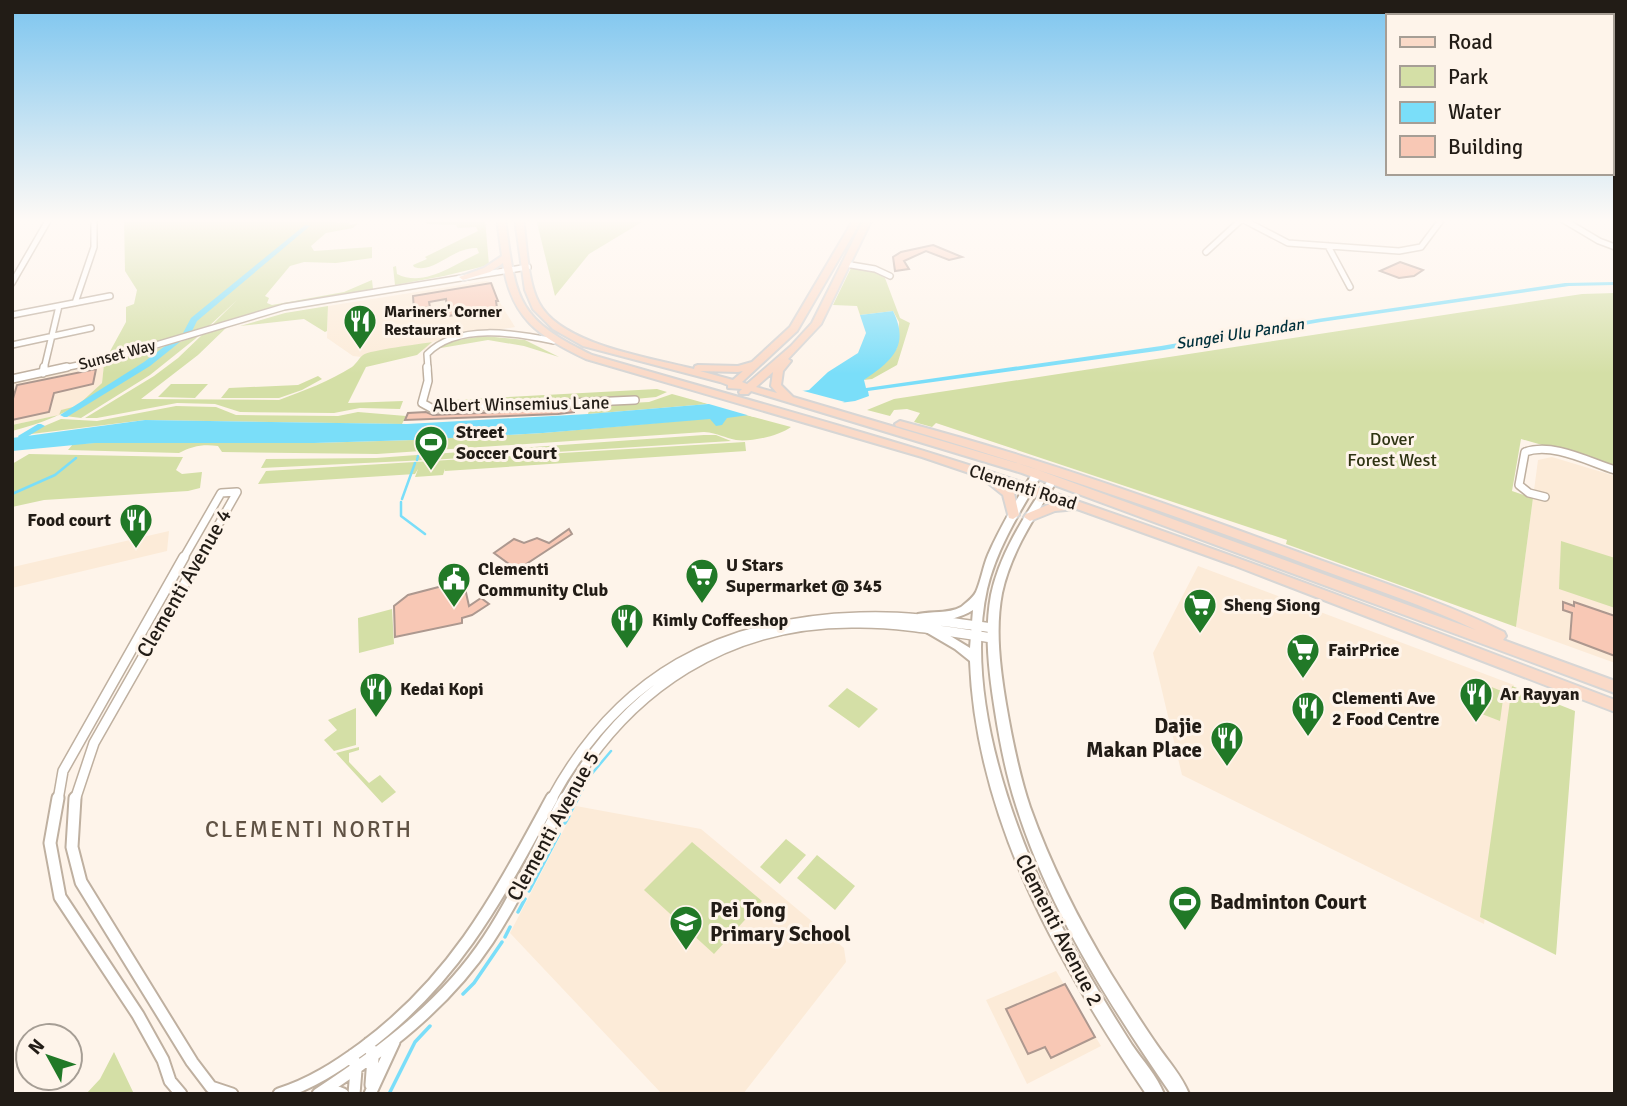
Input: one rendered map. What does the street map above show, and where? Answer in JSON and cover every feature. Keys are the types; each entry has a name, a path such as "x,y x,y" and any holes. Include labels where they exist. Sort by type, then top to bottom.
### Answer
{"main road":[{"path":"463,277 483,271"},
{"name":"Clementi Road","path":"528,271 532,299 544,317 556,327 601,350 734,383 1053,479 1615,687"},
{"path":"722,396 789,335 829,271"},
{"path":"735,400 794,348 816,324 842,271"},
{"name":"Clementi Road","path":"509,272 515,298 530,322 554,341 605,363 976,472 1094,510 1615,706"},
{"path":"807,310 806,317 809,318 825,306"},
{"path":"791,400 778,391 776,386 778,371 794,348"},
{"path":"674,366 738,369 757,364"},
{"name":"Clementi Road","path":"827,410 883,419 1017,458 1440,608 1549,661"},
{"path":"976,472 998,483 1009,494 1013,515"},
{"name":"Clementi Avenue 2","path":"1037,474 994,552 982,590 974,658 989,757 1015,843 1035,890 1071,961 1156,1094"},
{"name":"Clementi Avenue 2","path":"1053,479 1015,544 1002,576 993,633 998,696 1014,778 1034,840 1054,884 1090,951 1181,1094"},
{"path":"1031,517 1054,507 1094,510"},
{"path":"1326,567 1397,605"},
{"path":"922,617 949,616 965,611 982,590"},
{"path":"930,629 974,658"},
{"path":"979,696 988,693 998,696"}],"street":[{"path":"75,303 86,271"},
{"name":"Sunset Way","path":"220,326 284,311 518,271"},
{"path":"878,271 890,276"},
{"path":"1341,271 1350,287"},
{"name":"Sunset Way","path":"12,379 112,358 284,307 463,277 509,272"},
{"path":"12,315 110,296"},
{"path":"43,373 59,306"},
{"path":"517,335 529,331 530,322"},
{"path":"12,345 91,328"},
{"name":"Albert Winsemius Lane","path":"517,335 484,334 435,343 429,350 428,381 422,402 427,407 635,400"},
{"path":"517,335 554,341"},
{"path":"1545,498 1529,493 1520,485 1525,452 1530,449 1544,449 1615,470"},
{"name":"Clementi Avenue 4","path":"181,1094 170,1081 159,1052 138,1015 60,897 50,843 63,771 75,748 221,493 237,492 90,751 74,803 70,833 75,868 82,882 192,1062 211,1087 232,1094"},
{"name":"Clementi Avenue 5","path":"353,1055 427,993 458,959 492,908 572,763 599,727 631,694 665,669 693,653 749,631 813,618 922,617 993,633"},
{"name":"Clementi Avenue 5","path":"356,1070 396,1040 440,999 486,943 596,747 621,717 671,675 721,648 816,624 861,623 976,630"},
{"path":"370,1094 396,1040"},
{"path":"369,1043 373,1058 370,1094"},
{"path":"279,1094 310,1083 353,1055 356,1070 354,1094"},
{"path":"323,1091 356,1070"},
{"path":"323,1091 343,1094"}],"shaded area":[{"path":"486,281 493,283 497,298 515,327 443,339 433,342 425,350 370,358 353,356 327,338 328,306"},
{"path":"104,364 102,383 77,407 61,410 60,415 12,425 15,383"},
{"path":"1552,457 1615,476 1615,663 1516,627 1538,460"},
{"path":"169,531 167,551 12,588 13,567"},
{"path":"1198,566 1514,685 1484,924 1182,775 1153,653"},
{"name":"Pei Tong Primary School","path":"576,806 701,829 844,948 846,962 743,1094 662,1094 510,933"},
{"path":"1056,971 1101,1046 1027,1084 986,1000"}],"green space":[{"path":"125,271 286,271 265,296 269,298 267,303 272,305 344,292 372,280 373,289 280,305 211,326 237,300 208,327 108,355 126,322 126,307 134,304 137,290"},
{"path":"393,271 408,278 466,271 395,285"},
{"path":"549,271 576,271 555,296"},
{"path":"850,271 872,271 885,278 900,318 910,323 897,365 872,379 864,380 897,348 899,322 893,311 860,315 857,306 833,305"},
{"name":"Dover Forest West","path":"1615,293 1615,466 1521,439 1512,491 1533,498 1516,627 1286,544 1287,540 936,423 932,427 914,422 920,413 907,409 894,410 890,416 867,410 894,399 1582,294"},
{"path":"328,306 325,332 304,319 240,326 285,313"},
{"path":"227,327 198,355 141,399 279,400 335,377 352,367 367,353 432,342 417,355 366,367 348,403 403,401 400,409 360,408 334,413 240,412 215,404 177,403 85,418 154,376 204,333"},
{"path":"200,335 150,375 81,418 65,416 148,364 174,344"},
{"path":"484,336 525,340 559,357 524,346 488,340 435,349 445,342"},
{"path":"170,345 133,372 77,406 102,383 104,364"},
{"path":"318,376 322,379 279,398 221,398 229,388 298,385"},
{"path":"171,384 208,384 195,398 158,397"},
{"path":"657,389 667,392 656,397 635,399 435,407 436,401"},
{"path":"672,394 708,404 588,414 591,405 649,402"},
{"path":"77,406 59,415 61,410"},
{"path":"176,406 216,407 236,415 338,416 358,412 406,416 402,424 145,420 23,435 61,419 97,421"},
{"path":"58,415 34,425 12,431 12,425"},
{"path":"746,415 791,427 772,436 749,440 736,440 704,432 377,454 222,452 218,446 207,445 179,453 68,450 73,444 95,443 414,440 543,433"},
{"path":"716,435 731,441 430,460 433,454"},
{"path":"745,442 746,451 445,469 443,475 415,477 418,469 415,474 258,484 266,471"},
{"path":"29,454 183,457 176,470 182,474 202,472 200,488 44,500 12,507 12,464"},
{"path":"430,454 427,460 261,468 266,459 376,458"},
{"path":"1561,541 1615,558 1615,608 1559,589"},
{"path":"392,609 394,644 359,653 358,618"},
{"path":"1479,682 1504,692 1500,721 1474,711"},
{"path":"1512,686 1575,711 1556,955 1480,917"},
{"path":"847,688 878,709 859,728 828,706"},
{"path":"356,708 356,745 334,751 324,740 337,730 328,720"},
{"path":"359,747 359,750 349,753 349,762 369,783 380,775 396,792 382,803 336,753"},
{"path":"786,839 806,855 780,884 760,867"},
{"path":"692,842 762,901 714,954 644,890"},
{"path":"817,855 855,886 835,910 797,878"},
{"path":"114,1052 134,1094 86,1094 100,1079"}],"water":[{"name":"Sungei Ulu Pandan","path":"1615,282 1615,285 1569,286 1321,322 1164,350 868,391 869,396 855,401 727,418 722,425 716,426 710,419 543,433 414,440 95,443 12,451 12,438 145,420 407,424 708,404 809,390 828,372 858,353 866,333 860,315 893,311 898,323 899,343 890,359 864,380 866,388 1161,346 1317,319 1565,283"}],"pier":[{"path":"796,389 845,402 832,407 754,417 702,402"}],"building":[{"path":"1380,271 1422,271 1414,276 1399,278"},
{"path":"491,283 498,301 497,308 448,316 446,299 429,302 430,307 414,310 413,296"},
{"path":"96,369 93,384 54,393 49,412 12,420 12,402 17,385"},
{"path":"574,409 574,412 558,414 405,420 408,413 426,412 433,415"},
{"path":"569,529 572,534 517,570 494,553 514,539 524,543 537,538 549,543"},
{"name":"Clementi Community Club","path":"450,584 451,592 465,588 469,606 481,598 489,604 462,618 462,623 395,637 394,606 408,595"},
{"path":"1563,602 1574,606 1574,602 1615,616 1615,656 1570,639 1572,613 1563,610"},
{"path":"1065,984 1095,1037 1051,1058 1045,1047 1028,1054 1006,1009"}],"waterway":[{"path":"187,333 194,320 253,271"},
{"path":"64,415 147,364 176,342"},
{"path":"22,436 41,426"},
{"path":"417,460 418,456"},
{"path":"12,494 55,475 76,458"},
{"path":"402,499 415,463"},
{"path":"401,502 401,516 425,534"},
{"path":"577,800 590,776 611,751"},
{"path":"571,811 578,798"},
{"path":"565,823 569,816"},
{"path":"529,891 559,834"},
{"path":"518,912 525,899"},
{"path":"505,937 510,927"},
{"path":"463,994 474,983 502,942"},
{"path":"389,1094 415,1042 430,1026"}],"place":[{"name":"Mariners' Corner Restaurant","path":"360,351"},
{"name":"Street Soccer Court","path":"431,472"},
{"name":"Food court","path":"136,550"},
{"name":"U Stars Supermarket @ 345","path":"702,605"},
{"name":"Clementi Community Club","path":"454,609"},
{"name":"Sheng Siong","path":"1200,635"},
{"name":"Kimly Coffeeshop","path":"627,650"},
{"name":"FairPrice","path":"1303,680"},
{"name":"Kedai Kopi","path":"376,719"},
{"name":"Ar Rayyan","path":"1476,724"},
{"name":"Clementi Ave 2 Food Centre","path":"1308,738"},
{"name":"Dajie Makan Place","path":"1227,768"},
{"name":"Badminton Court","path":"1185,932"},
{"name":"Pei Tong Primary School","path":"686,952"}],"district":[{"name":"CLEMENTI NORTH","path":"309,829"}]}
